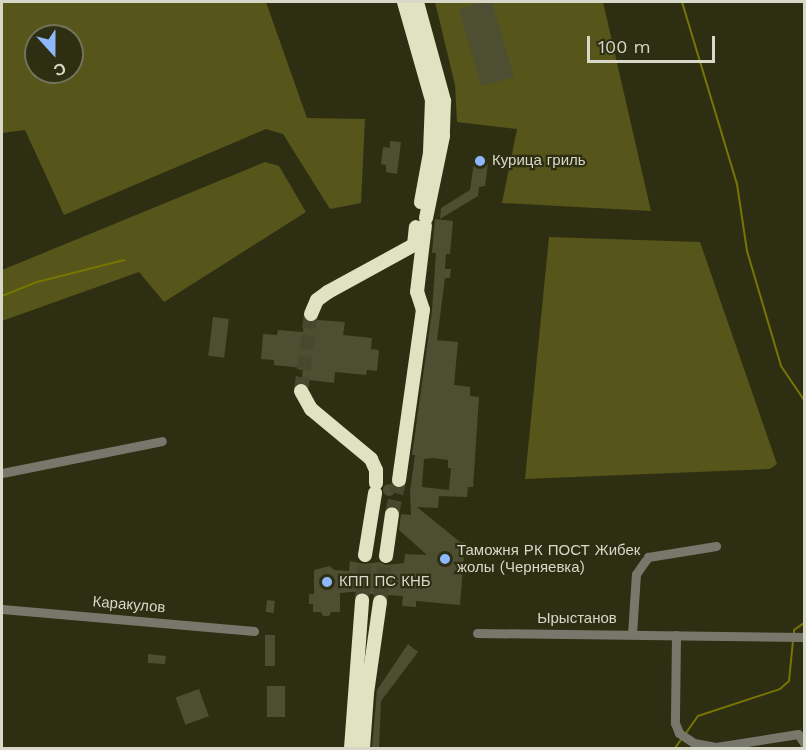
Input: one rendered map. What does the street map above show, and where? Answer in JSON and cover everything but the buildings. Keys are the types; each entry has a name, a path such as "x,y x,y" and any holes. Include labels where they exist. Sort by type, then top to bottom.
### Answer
{"highway":[{"path":"399,480 423,310 417,292 430,153 432,100 404,2"},
{"path":"311,314 317,300 328,291 414,244 422,221 443,136 444,101 417,2"},
{"path":"302,391 311,409 371,459 376,470 376,488 365,555"},
{"path":"386,556 392,514"},
{"path":"351,748 362,600"},
{"path":"363,748 380,603"}],"street":[{"path":"2,473 162,441"},
{"path":"632,634 636,574 648,557 716,546"},
{"name":"Каракулов","path":"2,609 254,631"},
{"name":"Ырыстанов","path":"477,633 804,637"},
{"path":"676,635 675,723 679,733 691,746 716,747 798,734 804,743"}],"shaded area":[{"path":"2,2 266,2 307,118 365,119 361,203 330,209 283,134 266,129 64,215 25,130 2,133"},
{"path":"435,2 603,2 651,211 502,203 517,129 457,122 455,85"},
{"path":"265,162 279,166 306,212 164,302 139,272 2,321 2,270"},
{"path":"549,237 700,242 777,464 770,469 525,479"}],"waterway":[{"path":"682,2 737,184 747,251 781,366 804,400"},
{"path":"2,296 37,282 124,260"},
{"path":"794,635 794,630 804,623"},
{"path":"686,733 698,716 780,689 789,681 793,641"},
{"path":"675,748 683,737"}],"tunnel":[{"path":"301,391 311,314"},
{"path":"392,514 399,480"},
{"path":"362,600 365,555"},
{"path":"380,602 386,556"}],"place":[{"name":"Курица гриль","path":"480,161"},
{"name":"Таможня РК ПОСТ Жибек жолы (Черняевка)","path":"445,559"},
{"name":"КПП ПС КНБ","path":"327,582"}]}
